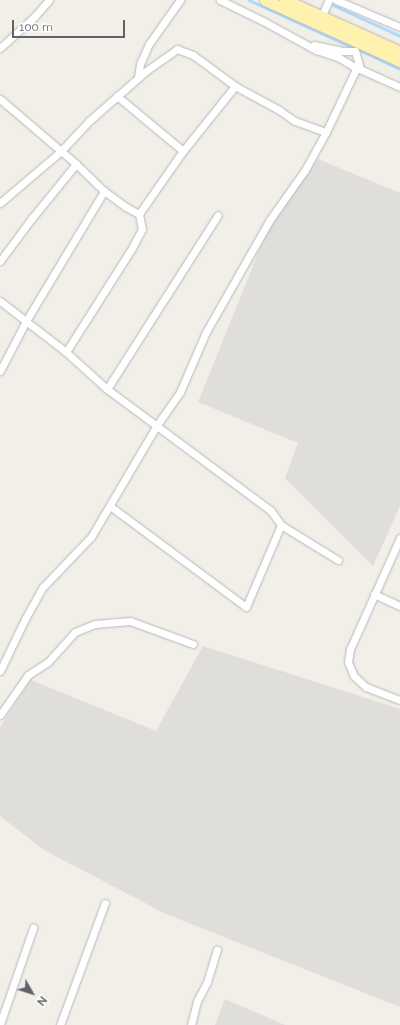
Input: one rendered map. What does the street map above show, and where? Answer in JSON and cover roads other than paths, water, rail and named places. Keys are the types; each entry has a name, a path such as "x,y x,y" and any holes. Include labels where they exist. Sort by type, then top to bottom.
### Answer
{"main road":[{"path":"265,0 357,47 400,61"},
{"path":"286,0 400,52"}],"street":[{"path":"0,48 35,16 49,0"},
{"path":"138,77 140,64 149,44 180,0"},
{"path":"220,0 316,50 338,58 400,87"},
{"path":"321,17 329,0"},
{"path":"336,0 400,27"},
{"path":"301,42 343,52 357,47"},
{"path":"338,58 347,56 357,47"},
{"path":"0,671 25,619 43,587 91,537 157,425 180,392 206,332 269,221 305,170 326,132 358,68 357,47"},
{"path":"0,203 61,151 89,121 138,77 177,49 197,58 235,86 279,110 295,121 326,132"},
{"path":"66,352 132,248 142,229 139,214 183,151 235,86"},
{"path":"117,96 183,151"},
{"path":"0,99 76,164 104,191 126,207 139,214"},
{"path":"0,261 32,218 76,164"},
{"path":"0,370 26,321 104,191"},
{"path":"107,389 218,215"},
{"path":"0,301 66,352 107,389 271,511 281,525 338,560"},
{"path":"110,506 246,606 281,525"},
{"path":"400,538 350,649 348,662 354,676 366,687 400,700"},
{"path":"374,594 400,606"},
{"path":"0,715 28,675 48,662 75,632 96,624 130,621 193,644"},
{"path":"60,1025 105,903"},
{"path":"0,1025 33,928"},
{"path":"191,1025 197,1001 207,982 217,950"}],"waterway":[{"path":"249,0 352,47"},
{"path":"333,5 400,36"},
{"path":"360,50 400,69"}]}
